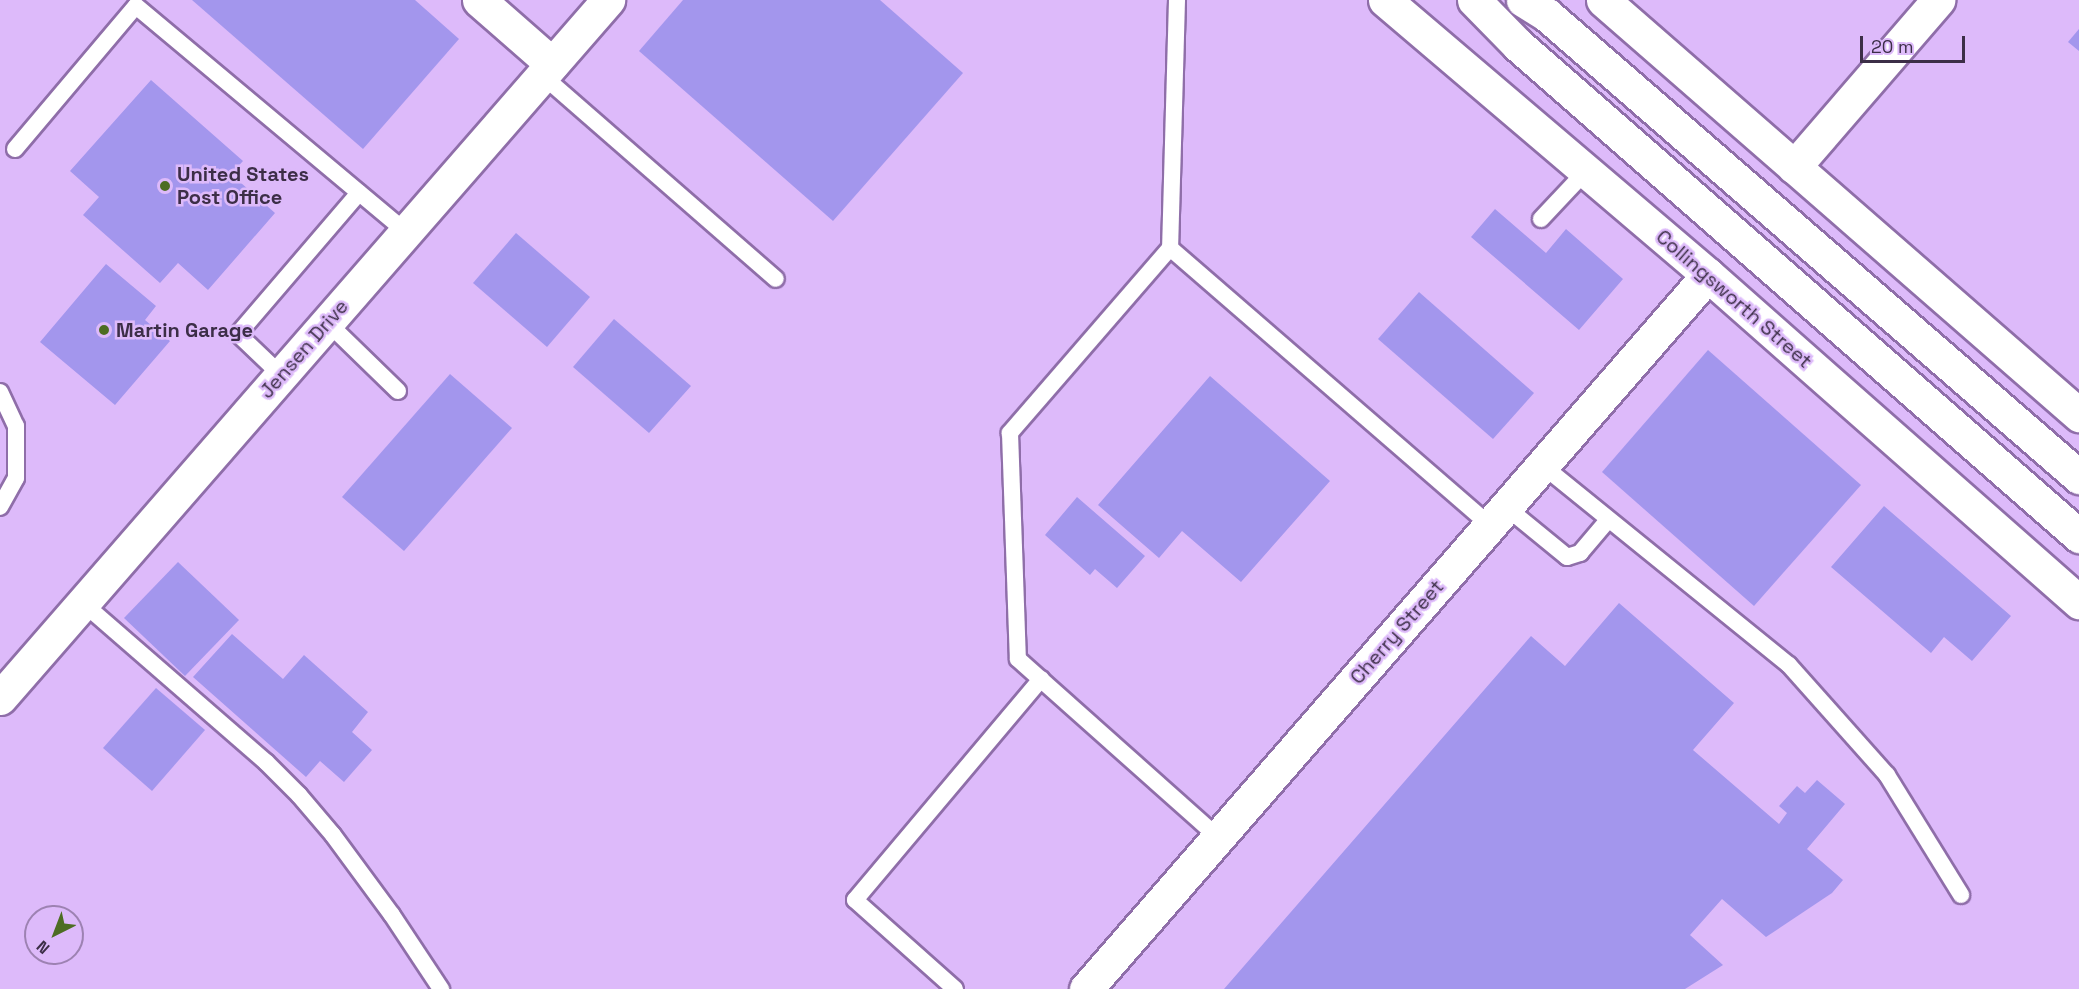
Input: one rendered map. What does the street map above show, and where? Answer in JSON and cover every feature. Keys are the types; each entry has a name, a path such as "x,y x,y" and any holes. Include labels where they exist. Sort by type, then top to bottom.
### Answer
{"street":[{"path":"479,0 547,70"},
{"name":"Jensen Drive","path":"0,698 608,0"},
{"name":"Collingsworth Street","path":"1385,0 1708,275 2079,602"},
{"path":"1474,0 1518,45 2079,536"},
{"path":"1523,0 1546,15 2079,477"},
{"path":"1603,0 2079,415"},
{"path":"1794,167 1938,0"},
{"name":"Cherry Street","path":"1086,989 1708,275"}],"lane":[{"path":"1177,0 1170,248 1010,433 1018,659 1218,837"},
{"path":"15,149 132,3 406,232"},
{"path":"547,70 776,279"},
{"path":"1541,219 1586,171"},
{"path":"281,375 238,334 359,193"},
{"path":"1170,248 1498,516 1567,557 1580,553 1608,520"},
{"path":"327,322 398,391"},
{"path":"0,392 16,426 16,478 0,507"},
{"path":"1542,465 1789,665 1887,775 1961,895"},
{"path":"83,603 249,747 298,795 333,835 393,915 441,989"},
{"path":"956,989 855,900 1041,679"}],"building":[{"path":"192,0 415,0 459,39 363,149"},
{"path":"683,0 880,0 963,73 833,221 639,51"},
{"path":"2079,29 2079,51 2068,42"},
{"name":"United States Post Office","path":"151,80 243,161 231,174 275,213 208,290 178,263 160,283 83,215 99,197 70,171"},
{"path":"1495,209 1546,253 1566,229 1623,279 1579,330 1471,237"},
{"path":"516,233 590,297 547,347 473,283"},
{"name":"Martin Garage","path":"106,264 156,306 145,320 170,341 115,405 40,342"},
{"path":"1419,292 1534,393 1493,439 1378,339"},
{"path":"614,319 691,386 649,433 573,367"},
{"path":"1708,350 1861,485 1754,606 1602,472"},
{"path":"450,374 512,428 404,551 342,497"},
{"path":"1210,376 1330,481 1241,582 1182,531 1159,558 1098,505"},
{"path":"1077,497 1145,556 1117,588 1095,569 1090,575 1045,535"},
{"path":"1884,506 2011,616 1972,661 1944,637 1931,653 1831,567"},
{"path":"178,562 239,620 185,676 124,618"},
{"path":"1619,603 1734,703 1693,750 1779,824 1787,813 1779,806 1797,786 1805,793 1817,780 1845,804 1807,849 1843,880 1832,893 1766,937 1722,899 1690,935 1723,965 1685,989 1224,989 1531,636 1565,666"},
{"path":"232,634 283,679 304,655 368,712 352,732 372,750 344,782 320,761 306,777 193,677"},
{"path":"156,688 205,730 152,791 103,748"}],"place":[{"name":"United States Post Office","path":"165,186"},
{"name":"Martin Garage","path":"104,330"}]}
